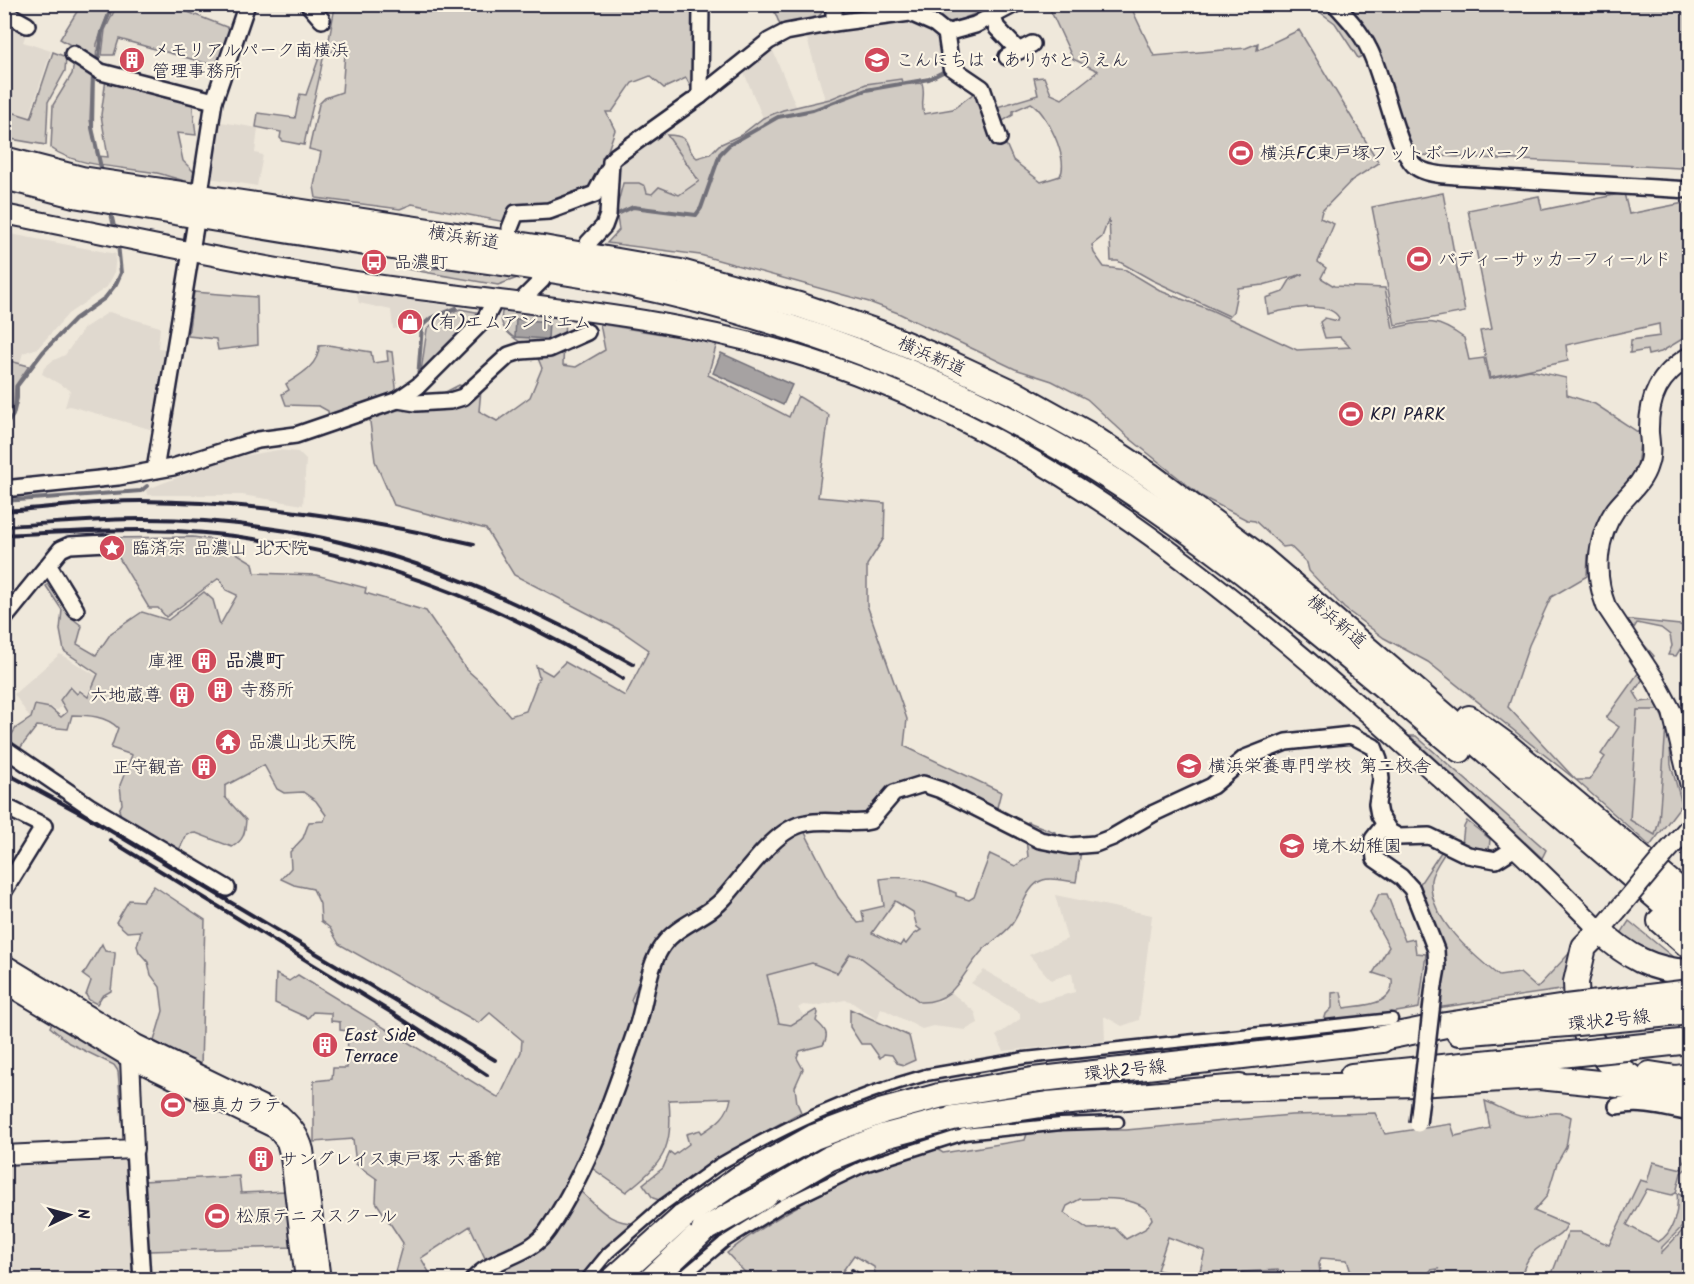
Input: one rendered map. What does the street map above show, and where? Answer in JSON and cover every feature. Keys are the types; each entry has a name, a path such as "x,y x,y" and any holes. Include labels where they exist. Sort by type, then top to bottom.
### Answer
{"main road":[{"name":"横浜新道","path":"4,159 82,178 681,272 799,305 877,332 941,359 1014,393 1086,433 1150,476 1262,558 1689,926"},
{"name":"横浜新道","path":"4,177 74,195 323,237 564,272 686,297 757,315 831,340 939,385 1043,437 1099,470 1240,567 1487,772 1689,947"},
{"path":"1332,616 1506,746 1689,899"},
{"path":"1600,932 1623,952 1647,965 1689,972"},
{"path":"1600,932 1585,984 1586,1010 1594,1033 1619,1060 1634,1069 1655,1076 1676,1078 1689,1076"},
{"path":"1600,932 1584,947 1579,964 1576,982 1580,1016 1586,1034 1608,1062 1648,1088"},
{"path":"1567,1016 1689,992"},
{"name":"環状2号線","path":"614,1280 683,1217 738,1179 814,1137 883,1111 1029,1069 1362,1042 1446,1025 1567,1016 1689,1012"},
{"name":"環状2号線","path":"651,1280 704,1230 774,1201 830,1158 885,1136 1055,1114 1218,1089 1689,1041"},
{"path":"1218,1089 1417,1084 1539,1077 1648,1088 1689,1097"}],"street":[{"path":"201,186 214,101 247,4"},
{"path":"308,4 322,20"},
{"path":"700,96 701,4"},
{"path":"834,4 834,22"},
{"path":"946,33 975,25 1015,4"},
{"path":"1335,4 1354,25 1370,49 1381,77 1400,142 1415,166 1434,174 1455,176 1689,190"},
{"path":"4,12 27,25"},
{"path":"510,228 516,213 549,211 595,194 611,161 700,96 769,40 786,32 834,22 910,14 935,24 946,33 951,67 982,88 999,138"},
{"path":"992,16 997,28 1019,51"},
{"path":"73,54 101,72 214,101"},
{"path":"588,243 604,226 608,215 611,161"},
{"path":"4,214 192,251 391,286 681,325 724,334 833,367 948,415 1036,462 1112,507 1222,588 1458,792 1600,932 1689,826"},
{"path":"155,470 195,227"},
{"path":"520,302 542,280"},
{"path":"4,489 155,470 258,440 297,435 398,400 418,386 485,319 495,300"},
{"path":"398,400 416,403 450,401 463,397 509,355 521,351 549,349 587,332"},
{"path":"1689,356 1671,369 1656,388 1650,410 1649,464 1642,479 1616,510 1603,534 1599,566 1606,606 1655,680 1672,712 1689,786"},
{"path":"4,619 61,549 70,545 107,543"},
{"path":"49,566 76,610"},
{"path":"473,1280 488,1267 531,1248 546,1233 569,1195 594,1148 637,1026 655,960 664,944 722,901 760,857 793,825 831,820 870,821 894,793 923,784 941,790 1040,840 1070,846 1095,844 1212,786 1245,758 1286,742 1351,735 1374,747 1379,760 1381,779 1377,804 1384,825 1399,837 1429,836 1468,855 1496,860 1515,848"},
{"path":"4,748 89,806 227,888"},
{"path":"4,806 44,826 4,891"},
{"path":"1384,825 1373,839 1375,859 1401,877 1412,889 1436,950 1437,968 1418,1124"},
{"path":"4,964 133,1051"},
{"path":"4,983 283,1126 300,1137 304,1150 321,1280"},
{"path":"586,1280 608,1253 663,1205 718,1166 806,1117 879,1089 926,1075 1029,1069 1392,1019"},
{"path":"133,1051 134,1149 142,1280"},
{"path":"1617,1106 1630,1103 1689,1113"},
{"path":"1055,1114 1118,1122"},
{"path":"283,1126 290,1157 305,1280"},
{"path":"4,1155 134,1149"},
{"path":"679,1280 774,1201"}],"shaded area":[{"path":"81,5 111,5 97,44 96,60 60,39"},
{"path":"117,5 170,5 234,30 220,67 119,39 114,55 102,55 105,30"},
{"path":"339,5 697,5 695,95 686,78 664,88 650,76 632,83 612,112 606,112 615,130 596,185 555,202 511,207 505,222 412,204 400,209 316,198 314,186 321,152 309,149 319,104 325,98 342,92 345,53 327,51 334,12"},
{"path":"772,5 828,5 815,21 782,30"},
{"path":"900,5 997,5 946,23 925,12 901,9"},
{"name":"KPI PARK","path":"1048,5 1130,5 1154,56 1246,48 1258,43 1257,50 1299,30 1379,163 1352,180 1322,211 1320,218 1334,224 1318,262 1326,268 1321,278 1334,286 1385,288 1393,328 1430,322 1454,331 1464,338 1469,360 1484,358 1489,379 1530,370 1566,378 1567,395 1595,404 1641,434 1637,467 1632,479 1595,529 1588,556 1587,576 1551,597 1529,645 1508,707 1576,780 1428,662 1384,638 1344,608 1309,571 1307,563 1290,546 1283,547 1255,521 1247,520 1201,496 1128,437 1087,399 1052,381 1015,369 898,313 869,302 700,255 607,243 619,230 616,211 623,183 639,183 645,186 647,193 652,194 659,187 679,195 699,181 667,135 685,139 697,158 710,154 719,145 741,135 763,118 783,110 830,99 866,84 901,79 903,85 922,83 924,114 953,109 977,91 993,144 1006,144 1013,160 1041,182 1060,176 1062,159 1055,136 1037,108 1031,103 1013,111 1013,115 1003,121 997,107 1038,95 1034,78 1044,77 1051,94 1062,99 1098,71 1073,59","holes":["1109,218 1111,261 1118,261 1152,280 1229,316 1233,312 1238,288 1263,285 1303,274 1290,280 1283,292 1266,298 1268,314 1306,307 1317,307 1334,312 1339,318 1338,321 1325,318 1320,322 1325,338 1340,337 1350,347 1297,350 1211,310 1163,292 1126,270 1104,267 1094,253 1092,245 1102,237"]},
{"path":"1310,5 1330,5 1373,63 1367,66 1362,56 1358,58 1335,23"},
{"path":"1344,5 1689,5 1689,164 1680,168 1420,155 1411,147 1405,126 1402,126 1393,91 1380,61"},
{"name":"こんにちは・ありがとうえん","path":"910,18 938,34 942,72 826,103 805,32"},
{"path":"4,22 26,34 23,42 51,51 29,118 5,110"},
{"path":"771,46 796,106 763,118 742,68"},
{"path":"53,52 66,57 65,71 48,102 46,145 5,138 5,110 31,118"},
{"path":"321,52 324,53 322,65 304,145 283,141 280,138 281,132 256,127 258,113 295,118 300,94 306,95"},
{"path":"74,63 92,72 90,120 97,156 108,157 101,115 106,79 192,101 196,135 177,133 183,161 195,173 194,184 157,173 87,163 51,148 53,105 72,74"},
{"path":"215,121 258,128 255,153 263,155 257,186 210,178"},
{"path":"663,129 699,181 679,195 652,194 625,187 618,173 618,164 624,156"},
{"name":"バディーサッカーフィールド","path":"1443,193 1465,312 1395,325 1372,207"},
{"path":"1624,193 1629,214 1689,202 1689,335 1661,352 1648,355 1647,350 1630,353 1631,340 1660,336 1659,324 1566,345 1568,361 1490,378 1480,331 1492,329 1468,210 1539,196 1542,210"},
{"path":"5,233 116,254 114,274 107,287 68,314 38,348 23,353 20,363 7,360 5,368"},
{"path":"460,268 523,276 498,285 407,269"},
{"path":"194,292 257,297 258,345 218,350 216,339 188,336"},
{"path":"357,295 386,296 454,307 437,313 419,326 393,329 391,310 359,303"},
{"path":"460,309 481,313 420,379 427,329 440,317"},
{"path":"503,309 565,316 563,365 576,367 605,350 600,324 717,343 708,375 789,417 798,396 829,415 818,497 885,503 884,538 867,565 867,605 907,719 904,746 1001,792 993,823 936,792 896,797 870,816 791,823 644,969 631,1000 637,1013 587,1138 556,1206 537,1238 511,1251 485,1258 470,1226 421,1258 433,1279 393,1279 403,1243 376,1202 377,1179 356,1164 353,1139 314,1142 314,1081 332,1079 333,1068 347,1068 348,1031 340,1030 340,1022 331,1021 331,1013 313,1012 308,1018 275,1003 276,974 289,981 298,975 499,1098 521,1052 522,1040 490,1013 479,1023 339,944 330,928 321,921 320,904 313,889 294,885 281,879 291,868 290,852 303,838 309,822 324,821 326,815 316,801 303,792 284,793 277,789 264,765 225,786 225,797 246,820 239,842 232,847 196,833 187,834 178,852 122,818 119,810 122,804 120,785 132,755 111,748 118,728 113,724 97,717 72,715 68,729 37,726 18,751 6,743 16,728 31,718 35,705 50,708 61,717 67,712 60,700 70,687 77,694 80,691 88,697 98,674 64,651 60,630 62,610 46,586 48,584 72,618 82,626 77,644 96,655 111,633 142,612 168,620 204,592 213,600 220,625 237,595 226,590 219,578 166,617 158,608 149,608 107,538 193,537 228,542 233,551 253,563 255,573 316,575 366,588 365,593 426,611 466,669 485,686 510,716 526,711 539,677 536,666 552,675 565,662 625,696 649,650 620,630 514,575 486,529 394,505 375,461 369,414 420,392 432,399 459,385 481,390 479,411 497,421 530,397 542,368 536,355 506,331 501,318"},
{"path":"109,312 160,327 158,348 166,349 153,430 70,406 65,407 70,390 42,374 44,368 52,361 65,355 84,328"},
{"path":"516,319 549,322 548,339 515,337"},
{"path":"328,345 371,352 373,363 388,361 387,351 392,352 397,396 329,420 328,411 319,406 286,405 282,394 289,390 286,384 312,364 316,359 319,346"},
{"path":"721,353 792,385 783,405 713,373"},
{"path":"6,360 29,366 15,386 14,404 5,420"},
{"path":"278,450 298,452 306,460 303,505 242,495 147,495 146,490 231,458"},
{"path":"1622,619 1680,625 1689,628 1689,635 1676,656 1668,655 1672,646 1670,635 1661,628 1637,623 1632,631 1654,656 1651,659"},
{"path":"60,654 97,676 87,695 81,689 78,692 70,686 59,700 62,705 58,710 36,704 30,718 14,694"},
{"path":"1639,672 1643,679 1634,692 1640,702 1658,700 1669,725 1671,765 1682,804 1650,846 1576,780 1589,780 1605,757 1601,754 1619,727 1606,718","holes":["1637,710 1659,710 1666,726 1659,821 1655,835 1630,820"]},
{"path":"1637,710 1659,710 1666,726 1659,821 1655,835 1630,820"},
{"path":"1410,736 1416,736 1546,850 1542,858"},
{"path":"1467,821 1490,839 1489,850 1462,845"},
{"path":"1028,822 1055,832 1056,851 1081,851 1076,882 1051,879 1043,880 1032,887 1009,928 984,949 958,984 943,997 920,1002 860,957 850,954 837,973 812,963 767,975 779,1023 791,1025 816,1010 818,1013 816,1021 824,1029 826,1035 823,1045 800,1051 797,1058 803,1069 795,1087 801,1112 734,1149 659,1200 653,1198 643,1184 663,1168 670,1152 674,1155 689,1144 686,1134 700,1130 702,1133 721,1118 731,1098 669,1100 669,1131 663,1154 649,1172 626,1192 589,1166 662,951 774,846 801,825 838,897 858,923 864,922 862,911 884,906 880,879 900,878 928,882 969,900 974,897 990,854 1015,866 1028,857 1026,839","holes":["895,901 913,912 917,927 921,930 913,935 906,944 903,941 900,946 872,933"]},
{"path":"1443,849 1446,851 1431,880 1432,894 1444,922 1454,934 1499,976 1520,973 1537,988 1578,944 1567,989 1436,1008 1441,968 1417,888"},
{"path":"154,886 205,920 201,1066 154,1041 163,1011 160,987 151,975 148,962 139,952 137,946 141,931 127,932 116,922 129,900 143,901"},
{"path":"1379,894 1387,894 1405,941 1414,939 1416,953 1426,954 1419,1008 1351,1020 1324,1021 1326,1014 1332,1008 1332,993 1341,992 1344,1008 1376,1002 1383,999 1392,988 1392,979 1373,973 1389,947 1370,913"},
{"path":"1055,895 1152,915 1139,1020 1122,1026 1104,1016 1105,1041 1004,1051 996,1036 1020,1019 1020,1013 971,983 984,970 1039,1002 1075,992 1072,973 1051,980 1029,955 1067,939"},
{"path":"1629,921 1674,958 1652,954 1631,944 1622,932"},
{"path":"102,944 105,951 115,952 115,955 111,991 102,996 97,1004 89,1000 86,995 91,981 83,975"},
{"path":"849,953 860,957 920,1002 940,1001 951,992 975,1012 978,1023 965,1030 933,1026 922,1029 881,1008 877,1020 850,1001 845,1000 815,1006 803,1005 798,1008 804,1016 791,1025 779,1023 775,1001 766,975 812,963 837,973"},
{"path":"850,1009 909,1036 915,1060 904,1065 897,1063 892,1055 884,1054 880,1058 870,1044 861,1044 850,1027"},
{"path":"53,1020 122,1061 129,1137 124,1143 118,1071 114,1065 69,1043 50,1027"},
{"path":"1485,1101 1520,1116 1558,1113 1571,1117 1566,1147 1557,1163 1547,1196 1534,1211 1567,1225 1563,1232 1530,1256 1521,1279 1432,1279 1438,1269 1431,1270 1423,1279 1353,1279 1347,1260 1321,1258 1319,1264 1321,1280 1317,1279 1315,1274 1300,1279 1283,1279 1278,1270 1243,1272 1243,1280 885,1280 875,1273 874,1267 854,1255 837,1279 752,1280 727,1253 775,1219 826,1191 932,1146 943,1153 1025,1140 1027,1134 1104,1125 1107,1130 1126,1130 1291,1115 1375,1113 1385,1134 1451,1124 1455,1136 1490,1128","holes":["1080,1199 1132,1202 1148,1211 1152,1219 1145,1229 1126,1239 1115,1228 1088,1229 1064,1213 1067,1206","1168,1237 1205,1251 1198,1279 1157,1270"]},
{"path":"1689,1142 1689,1166 1681,1173 1676,1193 1672,1195 1647,1189 1627,1225 1658,1242 1672,1227 1677,1207 1677,1193 1686,1198 1684,1225 1662,1247 1661,1253 1687,1226 1689,1186 1689,1279 1550,1279 1568,1232 1580,1232 1609,1245 1640,1180 1647,1182 1653,1162 1682,1169"},
{"path":"126,1157 130,1163 137,1279 5,1279 4,1162"},
{"name":"松原テニススクール","path":"239,1176 241,1193 285,1191 293,1247 149,1251 143,1181"},
{"path":"576,1190 613,1218 628,1223 638,1223 581,1279 481,1280 520,1258"}],"waterway":[{"path":"98,64 102,32 113,4"},
{"path":"613,216 633,207 696,215 701,208 720,154 729,145 778,117 813,110 866,90 929,79 943,72"},
{"path":"93,73 92,128 102,172"},
{"path":"110,209 115,231"},
{"path":"4,428 13,415 17,386 43,352 75,319 105,298 116,284 121,273 118,244"},
{"path":"418,379 422,326 431,318 456,308"},
{"path":"4,501 141,491 147,486"}],"railway":[{"path":"4,511 124,501 184,502 267,508 309,514 391,527 474,544"},
{"path":"4,526 124,519 209,521 274,529 336,541 397,558 457,579 574,632 633,664"},
{"path":"4,535 124,530 205,533 268,541 331,554 392,571 511,618 623,679"},
{"path":"4,772 84,815 495,1060"},
{"path":"110,840 397,1016 487,1075"},
{"path":"852,1270 867,1280"}],"place":[{"name":"メモリアルパーク南横浜 管理事務所","path":"132,60"},
{"name":"こんにちは・ありがとうえん","path":"877,60"},
{"name":"横浜FC東戸塚フットボールパーク","path":"1241,153"},
{"name":"バディーサッカーフィールド","path":"1419,259"},
{"name":"品濃町","path":"374,262"},
{"name":"(有)エムアンドエム","path":"410,322"},
{"name":"KPI PARK","path":"1351,414"},
{"name":"臨済宗 品濃山 北天院","path":"112,548"},
{"name":"庫裡","path":"204,661"},
{"name":"寺務所","path":"220,690"},
{"name":"六地蔵尊","path":"182,695"},
{"name":"品濃山北天院","path":"228,742"},
{"name":"横浜栄養専門学校 第二校舎","path":"1189,766"},
{"name":"正守観音","path":"204,767"},
{"name":"境木幼稚園","path":"1292,846"},
{"name":"East Side Terrace","path":"325,1045"},
{"name":"極真カラテ","path":"173,1105"},
{"name":"サングレイス東戸塚 六番館","path":"261,1159"},
{"name":"松原テニススクール","path":"217,1216"}],"district":[{"name":"品濃町","path":"255,660"}]}
